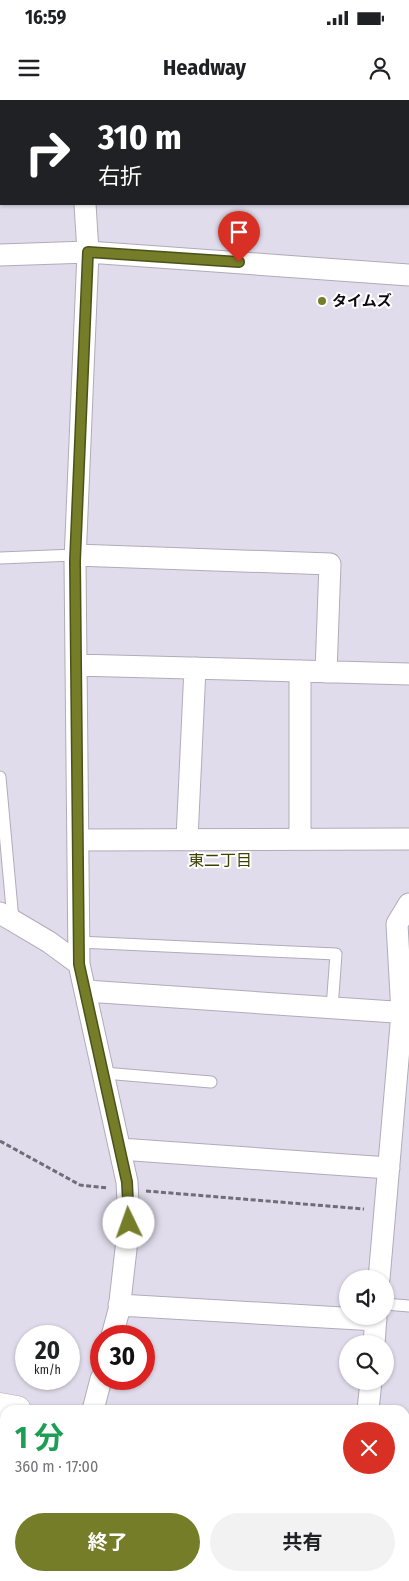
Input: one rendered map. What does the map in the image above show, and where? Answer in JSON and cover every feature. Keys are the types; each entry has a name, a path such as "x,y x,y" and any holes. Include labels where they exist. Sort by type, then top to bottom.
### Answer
{"street":[{"path":"84,205 88,252 76,555 78,942 79,964 104,1073 127,1190 129,1223 119,1305 114,1325"},
{"path":"0,254 88,252 409,275"},
{"path":"76,555 330,564 326,672"},
{"path":"76,665 409,674"},
{"path":"187,840 195,668"},
{"path":"300,671 300,839"},
{"path":"78,840 409,839"},
{"path":"380,1270 405,1013 397,924 409,904"},
{"path":"7,916 49,942 79,964"},
{"path":"86,991 405,1013"},
{"path":"120,1149 389,1168"},
{"path":"119,1305 339,1313"},
{"path":"94,1405 98,1390"},
{"path":"369,1405 370,1390"}],"lane":[{"path":"0,558 76,555"},
{"path":"0,777 7,916"},
{"path":"78,942 336,954 332,1008"},
{"path":"104,1073 212,1082"},
{"path":"394,1310 409,1306"}],"path":[{"path":"0,1141 80,1185 385,1210"}],"place":[{"name":"タイムズ","path":"322,301"}],"district":[{"name":"東二丁目","path":"220,860"}],"route":[{"path":"129,1223 127,1182 79,964 75,561 88,252 239,262"}]}
